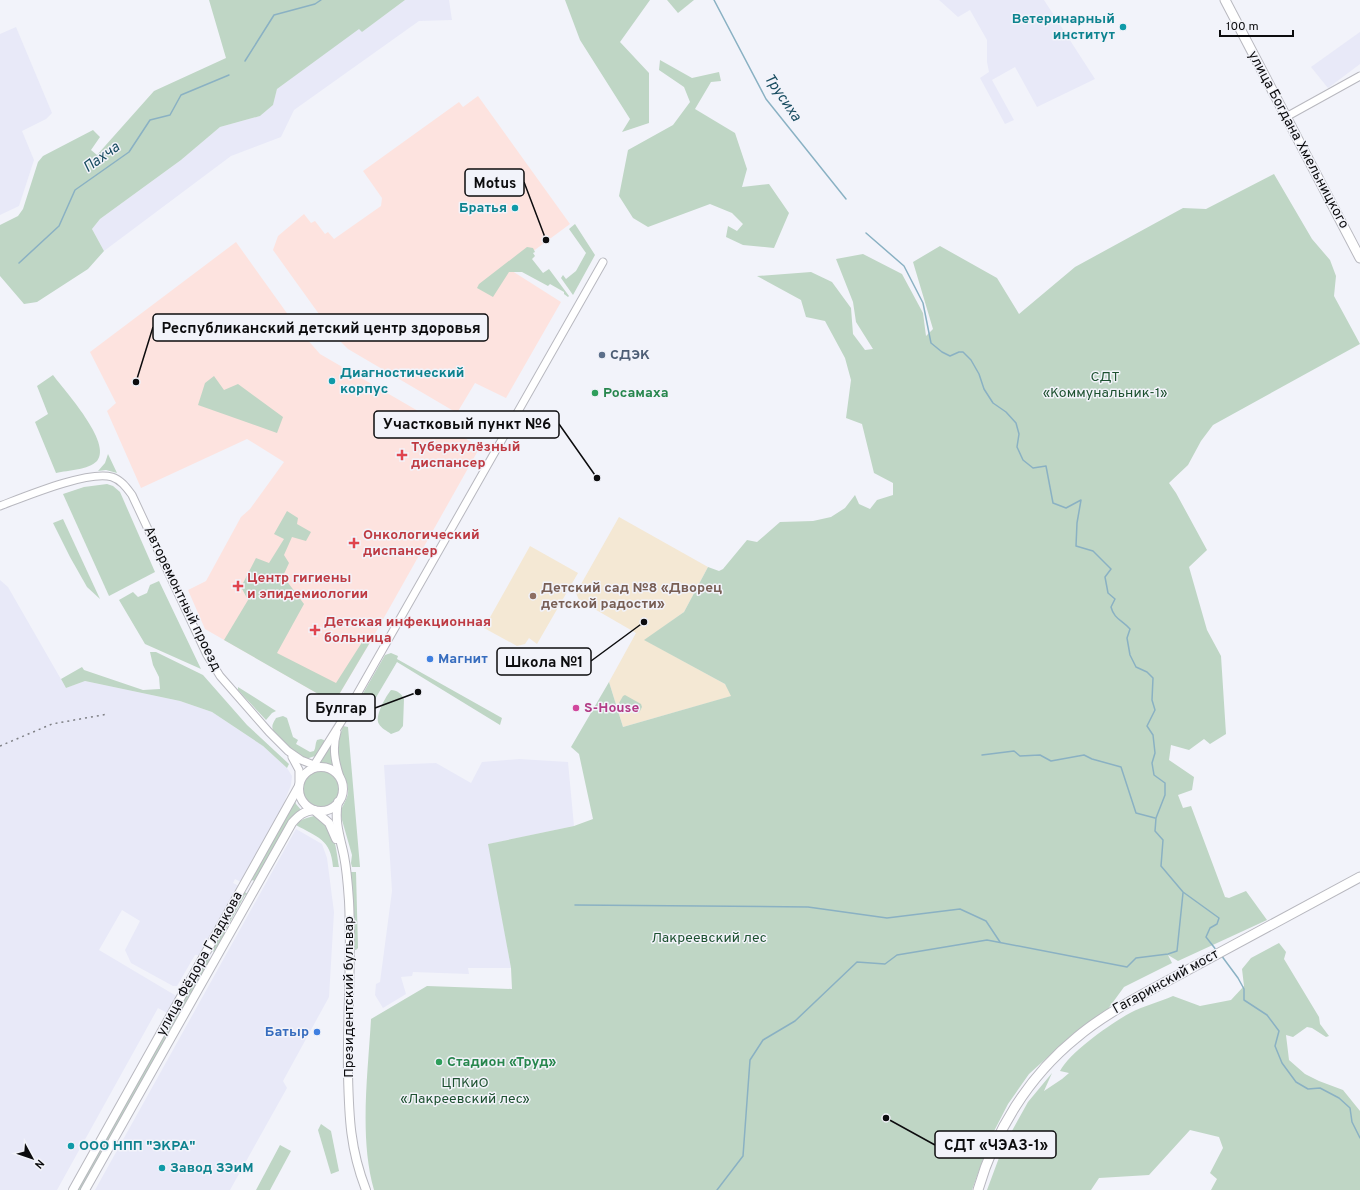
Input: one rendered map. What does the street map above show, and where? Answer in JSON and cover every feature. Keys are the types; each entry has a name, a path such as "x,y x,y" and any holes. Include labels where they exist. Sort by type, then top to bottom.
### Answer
{"main road":[{"name":"улица Богдана Хмельницкого","path":"1225,0 1360,258"},
{"path":"315,767 333,771 340,778 343,789 338,802 334,806 325,811 315,810 309,808 302,802 299,794 299,785 304,776 315,767"},
{"name":"улица Фёдора Гладкова","path":"73,1190 299,785"},
{"name":"Президентский бульвар","path":"338,802 336,824 346,868 350,936 344,1107 350,1155 361,1190"},
{"name":"улица Фёдора Гладкова","path":"85,1190 292,823 302,813 315,810"},
{"name":"Президентский бульвар","path":"315,810 325,818 332,830 340,856 344,899 346,1028 350,1124 356,1159 366,1190"},
{"path":"1298,913 1360,877"},
{"path":"245,882 256,888"},
{"path":"1298,913 1360,883"},
{"name":"Гагаринский мост","path":"1047,1069 1076,1038 1112,1012 1298,913"},
{"path":"206,952 217,957"},
{"path":"978,1190 993,1148 1012,1112 1021,1097 1047,1069"},
{"path":"983,1190 998,1149 1026,1100 1047,1069"},
{"path":"100,1142 109,1147"}],"street":[{"path":"1286,117 1360,76"},
{"path":"315,767 603,262"},
{"name":"Авторемонтный проезд","path":"0,506 50,487 84,478 102,476 117,479 125,485 132,495 186,611 215,668 232,691 288,751 300,760 315,767"},
{"path":"340,778 334,754 334,743 342,719"},
{"name":"Авторемонтный проезд","path":"288,751 299,770 299,785"}],"shaded area":[{"path":"405,0 449,0 452,20 419,21 294,110 281,137 231,156 104,251 92,229 100,219 181,160 220,127 260,116 273,105 277,89 359,28 362,32"},
{"path":"939,0 1044,0 1095,79 1037,107 1015,67 992,80 1014,120 1005,124 980,78 989,72 987,62 987,40 970,10 958,17"},
{"path":"16,27 52,113 46,119 22,131 34,160 19,206 0,215 0,34"},
{"path":"1360,32 1360,64 1328,88 1311,67"},
{"path":"478,96 570,224 509,269 561,302 506,398 475,383 457,413 348,349 334,335 273,250 278,236 304,214 311,223 315,221 325,234 328,232 334,239 381,206 382,198 363,171 459,102 463,107"},
{"path":"236,242 299,330 320,354 480,447 372,639 334,703 205,629 188,590 206,581 241,517 250,509 284,462 247,439 141,488 107,411 116,403 90,352"},
{"path":"619,517 708,567 684,612 645,640 725,684 732,696 623,727 609,682 636,633 579,600 576,593"},
{"name":"Детский сад №8 «Дворец детской радости»","path":"530,546 578,573 537,644 529,638 525,644 517,646 484,628"},
{"path":"0,580 8,587 66,688 85,681 180,701 212,712 263,746 287,768 292,776 291,785 280,813 241,882 235,879 233,883 239,886 200,955 195,955 177,986 173,986 131,963 125,950 140,921 122,910 99,950 178,997 169,1014 158,1008 57,1190 0,1190"},
{"path":"519,759 568,762 574,826 489,844 511,968 468,968 469,974 413,972 412,976 401,977 406,994 383,1008 375,995 376,984 380,982 392,891 384,765 436,763 471,783 482,762"},
{"path":"296,829 322,844 327,858 334,912 329,997 283,1081 287,1088 230,1190 95,1190"}],"green space":[{"path":"209,0 405,0 362,32 359,29 277,89 273,105 260,116 220,127 181,160 100,219 92,229 104,251 88,269 37,302 24,304 0,276 0,225 18,216 23,209 38,162 43,156 93,130 100,137 91,150 97,155 154,91 226,58"},
{"path":"565,0 650,0 620,42 649,73 649,123 622,132 630,119 580,40"},
{"path":"667,0 694,0 678,13"},
{"path":"660,60 692,78 719,72 721,81 711,82 695,109 735,133 747,169 742,187 769,184 789,213 774,248 743,245 726,237 728,226 737,231 743,224 732,213 710,204 648,227 633,218 619,196 628,150 673,125 690,102 684,87 659,70"},
{"path":"1274,174 1312,239 1330,260 1336,276 1334,296 1360,344 1213,425 1201,441 1188,465 1169,483 1207,550 1189,567 1207,630 1221,656 1226,734 1210,744 1204,739 1189,750 1171,745 1169,760 1194,777 1192,790 1178,795 1183,808 1191,806 1225,897 1229,898 1246,891 1267,920 1178,961 1168,955 1172,963 1124,987 1108,1009 1072,1035 1029,1074 1008,1104 991,1137 972,1190 374,1190 369,1170 366,1127 371,1019 427,986 512,989 511,968 488,844 574,826 593,819 579,754 571,747 609,682 623,727 731,696 725,684 644,640 684,612 708,567 719,571 723,569 747,540 757,542 780,522 813,521 831,517 845,508 855,495 859,504 870,509 877,500 893,495 893,483 874,473 862,424 846,418 851,380 845,358 825,321 806,317 801,300 757,276 811,272 832,282 851,308 853,334 865,350 873,349 856,322 853,302 836,259 863,254 902,274 923,313 926,336 933,329 913,262 940,246 997,278 1019,314 1075,267 1183,208 1206,209"},
{"path":"575,224 595,255 573,295 561,278 563,275 566,279 576,271 586,253 569,229"},
{"path":"527,247 533,248 535,252 533,253 535,256 532,259 543,273 549,269 569,296 568,297 564,294 564,292 550,284 548,286 522,272 509,272 493,297 477,288 479,284"},
{"path":"53,375 76,404 93,430 98,442 100,453 97,461 89,466 56,473 35,422 48,414 37,386"},
{"path":"214,376 224,390 238,384 283,417 277,433 198,405 205,383"},
{"path":"108,454 117,473 106,470 98,471 105,463"},
{"path":"107,484 113,486 120,492 155,572 109,596 63,494 84,487"},
{"path":"287,511 298,518 297,524 311,532 306,541 292,537 284,555 289,563 283,576 304,604 277,653 336,683 366,636 372,639 334,703 224,640 248,600 241,587 256,558 269,563 284,539 274,534"},
{"path":"63,519 100,599 87,587 53,523"},
{"path":"159,581 201,669 145,644 119,600 133,592 138,597 147,593 150,585"},
{"path":"150,652 156,652 203,675 247,725 289,764 287,768 263,746 212,712 180,701 85,681 66,688 61,679 82,667 84,670 143,690 160,689 159,677 153,665"},
{"path":"391,653 398,656 397,659 502,718 500,725 397,662 362,721 354,721 349,718 385,655"},
{"path":"238,687 276,711 266,720 238,690"},
{"path":"391,690 402,695 404,699 403,726 399,731 391,734 381,727 378,717 381,707"},
{"path":"625,695 641,704 642,707 639,713 635,713 619,703"},
{"path":"283,716 287,718 293,737 298,740 296,744 310,752 314,751 317,740 324,740 324,746 318,755 306,759 278,737 272,728 276,718"},
{"path":"343,726 348,727 360,867 352,867 352,855 340,813 348,793 347,783 338,758 339,742"},
{"path":"331,743 332,744 333,767 320,763"},
{"path":"325,771 334,776 338,782 338,796 334,802 325,807 317,807 308,802 304,796 303,785 308,776 314,772"},
{"path":"294,798 296,804 302,811 256,881 251,880"},
{"path":"314,816 321,819 330,830 335,845 339,867 333,867 329,850 322,840 296,825 306,818"},
{"path":"351,872 356,872 358,948 356,950 353,950"},
{"path":"243,891 248,894 245,895 226,929 228,932 216,952 211,951"},
{"path":"1279,943 1286,952 1284,959 1319,1017 1320,1024 1329,1036 1326,1037 1312,1028 1307,1027 1293,1037 1286,1035 1289,1060 1305,1074 1343,1090 1360,1111 1360,1190 1211,1190 1217,1179 1210,1173 1223,1148 1219,1137 1190,1130 1149,1175 1099,1178 1091,1190 987,1190 1003,1147 1028,1102 1052,1073 1044,1091 1069,1073 1060,1071 1072,1055 1081,1047 1112,1024 1130,1013 1173,996 1200,1006 1231,1000 1244,986 1242,969 1251,958"},
{"path":"207,957 211,960 82,1190 75,1190"},
{"path":"321,1124 331,1131 339,1171 331,1174 318,1130"},
{"path":"280,1145 291,1151 270,1190 256,1190"}],"waterway":[{"name":"Пахча","path":"245,61 274,15 315,4 321,0"},
{"name":"Трусиха","path":"714,0 766,99 846,199"},
{"name":"Пахча","path":"19,263 59,226 75,190 129,152 150,120 170,115 181,95 229,75"},
{"name":"Трусиха","path":"866,233 904,266 923,303 931,343 942,352 950,356 963,352 971,360 979,374 984,389 993,403 1006,412 1016,423 1019,434 1017,447 1023,460 1033,468 1046,466 1053,503 1066,508 1081,500 1077,523 1076,546 1093,551 1111,569 1105,577 1108,593 1115,599 1111,607 1112,611 1116,617 1130,629 1127,638 1130,655 1136,667 1147,672 1153,678 1152,700 1155,710 1147,726 1153,735 1155,753 1152,763 1154,775 1165,783 1165,795 1156,818 1155,831 1163,840 1161,866 1183,892 1219,918 1217,924 1210,928 1206,937 1217,951"},
{"path":"982,755 1014,751 1020,756 1040,755 1051,761 1084,755 1092,759 1121,767 1136,813 1155,818"},
{"path":"717,1190 743,1156 750,1060 763,1040 795,1021 857,962 885,964 897,955 987,940 1127,967 1136,958 1168,954 1177,951 1183,893"},
{"path":"575,905 808,907 887,918 960,909 986,921 1000,942"},
{"name":"Трусиха","path":"1221,955 1244,989 1244,1000 1267,1015 1279,1031 1275,1046 1282,1063 1296,1082 1308,1089 1320,1088 1339,1098 1350,1108 1352,1122 1360,1138"}],"railway":[{"path":"0,746 52,724 108,714"}],"place":[{"name":"Ветеринарный институт","path":"1123,27"},
{"name":"Братья","path":"515,208"},
{"name":"Motus","path":"546,240"},
{"name":"СДЭК","path":"602,355"},
{"name":"Диагностический корпус","path":"332,381"},
{"name":"Республиканский детский центр здоровья","path":"136,382"},
{"name":"Росамаха","path":"595,393"},
{"name":"Туберкулёзный диспансер","path":"402,455"},
{"name":"Участковый пункт №6","path":"597,478"},
{"name":"Онкологический диспансер","path":"354,543"},
{"name":"Центр гигиены и эпидемиологии","path":"238,586"},
{"name":"Детский сад №8 «Дворец детской радости»","path":"533,596"},
{"name":"Школа №1","path":"644,622"},
{"name":"Детская инфекционная больница","path":"315,630"},
{"name":"Магнит","path":"430,659"},
{"name":"Булгар","path":"418,692"},
{"name":"S-House","path":"576,708"},
{"name":"Батыр","path":"317,1032"},
{"name":"Стадион «Труд»","path":"439,1062"},
{"name":"СДТ «ЧЭАЗ-1»","path":"886,1118"},
{"name":"ООО НПП \"ЭКРА\"","path":"71,1146"},
{"name":"Завод ЗЭиМ","path":"162,1168"}],"park label":[{"name":"СДТ «Коммунальник-1»","path":"1105,386"},
{"name":"Лакреевский лес","path":"709,938"},
{"name":"ЦПКиО «Лакреевский лес»","path":"465,1092"}]}
